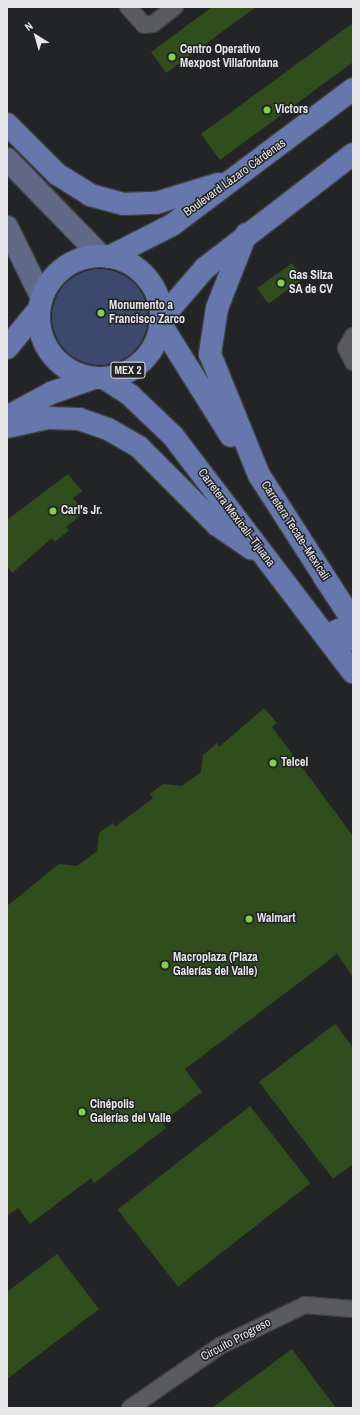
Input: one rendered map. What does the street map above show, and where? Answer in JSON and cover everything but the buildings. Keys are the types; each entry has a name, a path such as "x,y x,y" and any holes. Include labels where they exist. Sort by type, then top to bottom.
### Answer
{"main road":[{"name":"Boulevard Lázaro Cárdenas","path":"105,256 172,225 238,178 353,89"},
{"path":"7,124 57,174 90,195 123,204 156,203 238,178"},
{"path":"259,475 160,321 205,268 246,234 353,154"},
{"path":"7,159 105,256"},
{"path":"7,227 40,303"},
{"path":"246,234 217,308 210,354 259,475"},
{"path":"7,348 40,303 48,284 65,268 86,258 105,256"},
{"name":"MEX 2","path":"40,303 39,323 49,350 69,370 99,378 136,366 153,344 160,321 158,298 150,282 130,264 105,256"},
{"path":"7,417 51,393 99,378"},
{"name":"Carretera Mexicali–Tijuana","path":"99,378 130,395 173,436 353,672"},
{"path":"7,427 48,418 79,418 108,429 139,447 217,525 267,559"},
{"name":"Carretera Tecate–Mexicali","path":"259,475 353,621"},
{"path":"326,636 339,630 353,640"}],"street":[{"path":"128,7 144,26 153,24 175,7"},
{"name":"Circuito Progreso","path":"130,1408 220,1346 305,1305 353,1309"}],"shaded area":[{"path":"100,269 118,273 127,277 134,283 140,290 144,299 148,317 144,335 140,344 134,351 127,357 118,361 100,365 82,361 73,357 66,351 60,344 56,335 52,317 56,299 60,290 66,283 73,277 82,273"}],"place":[{"name":"Centro Operativo Mexpost Villafontana","path":"172,57"},
{"name":"Victors","path":"267,110"},
{"name":"Gas Silza SA de CV","path":"281,283"},
{"name":"Monumento a Francisco Zarco","path":"101,313"},
{"name":"Carl's Jr.","path":"53,511"},
{"name":"Telcel","path":"273,763"},
{"name":"Walmart","path":"249,919"},
{"name":"Macroplaza (Plaza Galerías del Valle)","path":"165,965"},
{"name":"Cinépolis Galerías del Valle","path":"82,1112"}]}
